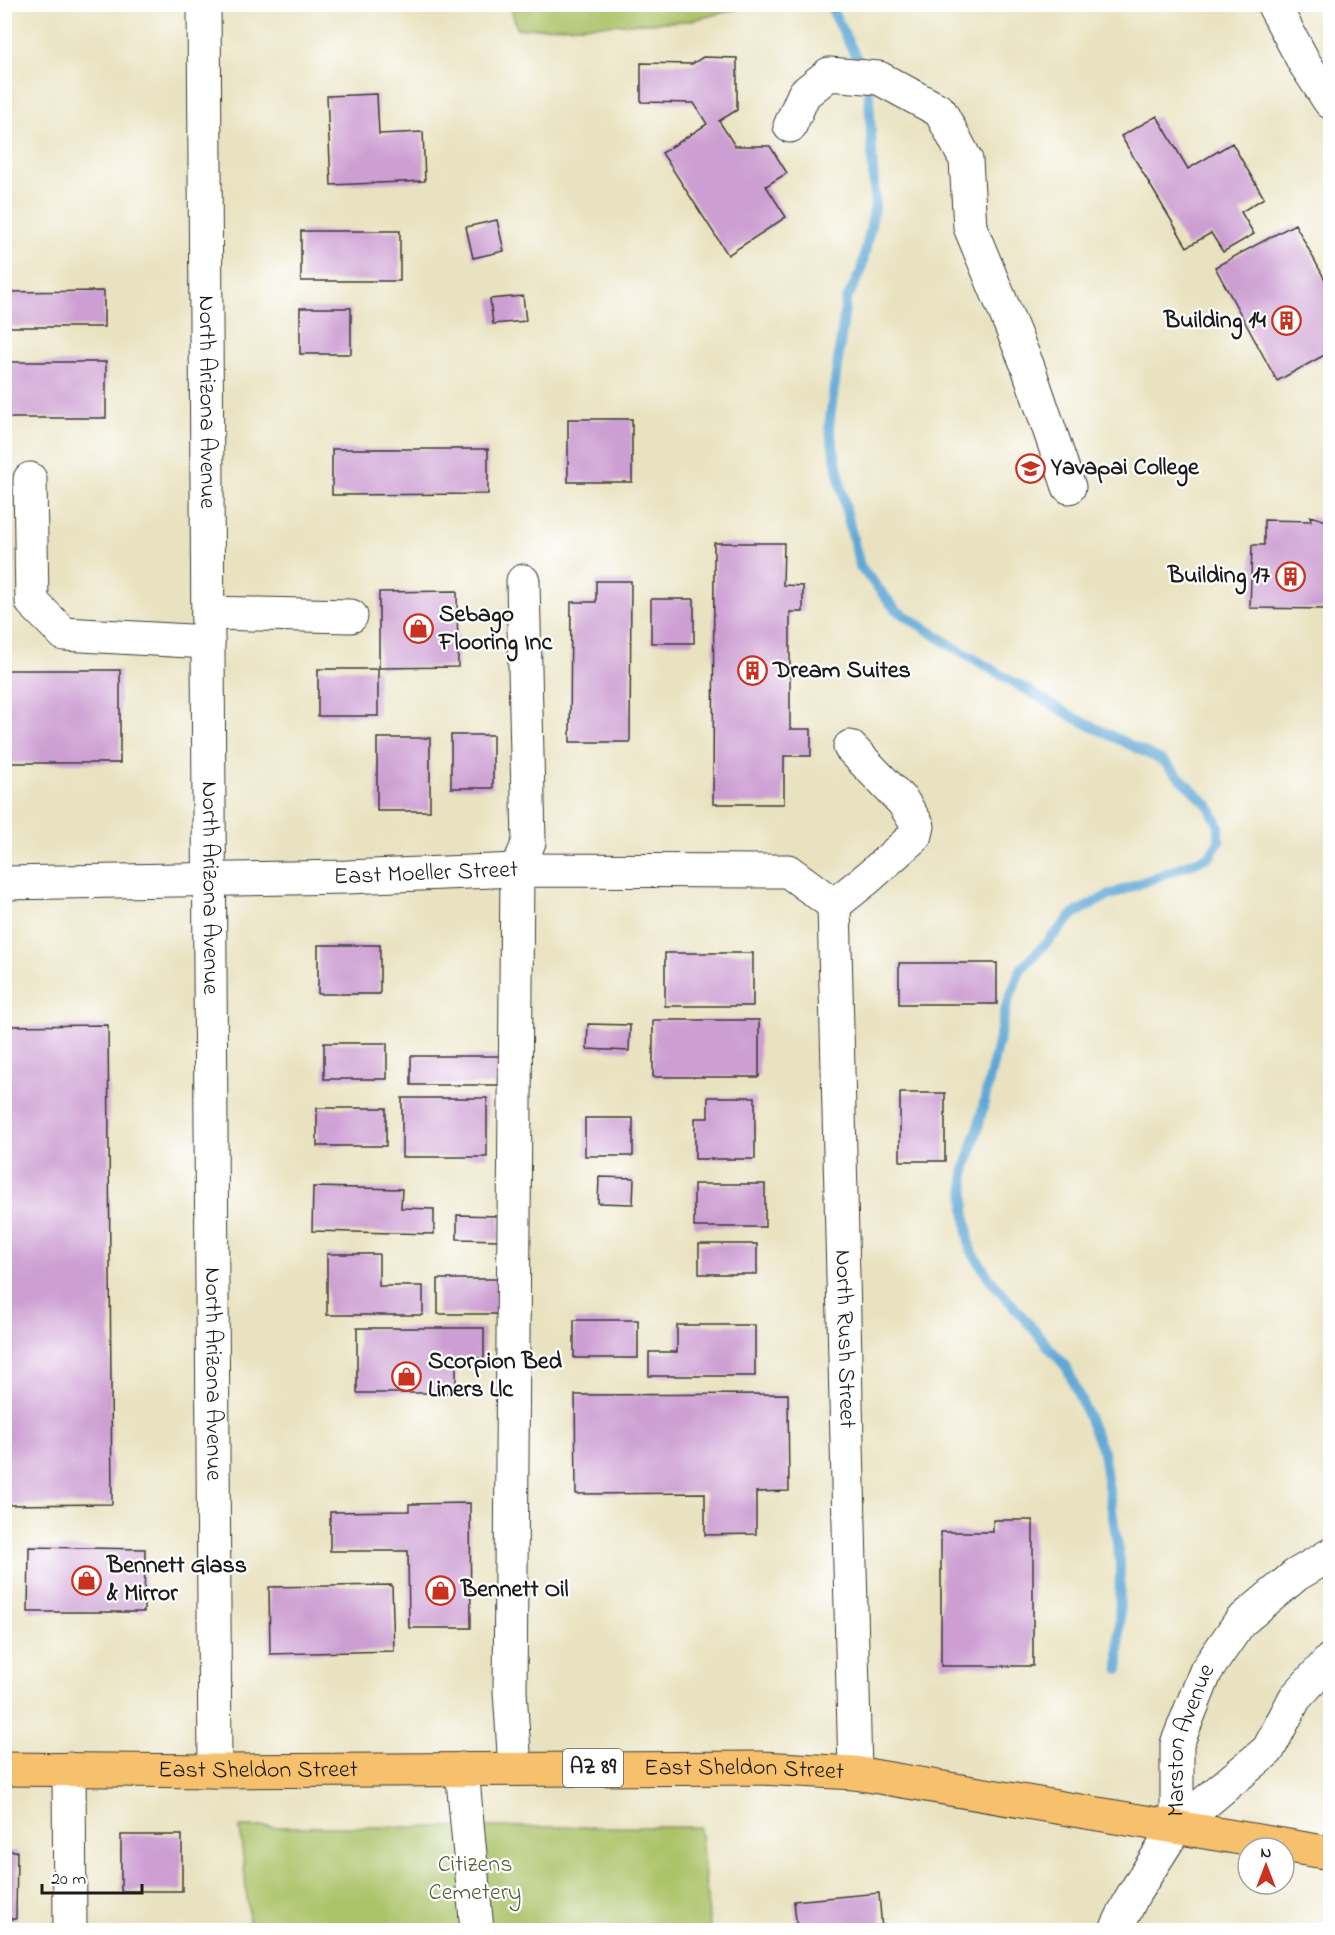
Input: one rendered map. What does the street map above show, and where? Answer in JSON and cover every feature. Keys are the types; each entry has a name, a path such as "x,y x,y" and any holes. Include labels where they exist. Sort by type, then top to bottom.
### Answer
{"main road":[{"name":"East Sheldon Street","path":"4,1769 215,1771 761,1768 855,1773 1330,1853"}],"street":[{"name":"North Arizona Avenue","path":"204,4 215,1771"},
{"path":"1273,4 1305,64 1330,99"},
{"path":"790,126 804,94 829,74 879,78 940,111 966,160 970,227 1028,367 1069,487"},
{"path":"30,479 32,602 64,634 208,628 351,616"},
{"path":"515,1768 510,1691 517,870 530,842 524,580"},
{"path":"834,905 916,835 918,826 903,802 850,747"},
{"name":"East Moeller Street","path":"4,883 209,880 517,870 788,871 834,905"},
{"name":"North Rush Street","path":"834,905 855,1773"},
{"name":"Marston Avenue","path":"1177,1826 1177,1744 1206,1671 1240,1622 1296,1575 1330,1556"},
{"name":"Marston Avenue","path":"1177,1826 1268,1750 1295,1698 1330,1660"},
{"path":"69,1769 70,1930"},
{"path":"462,1769 477,1930"},
{"path":"1116,1930 1133,1895 1177,1826"}],"green space":[{"path":"510,4 754,5 689,21 517,29"},
{"name":"Citizens Cemetery","path":"240,1827 700,1827 710,1930 250,1930"}],"building":[{"path":"703,57 737,58 737,110 719,121 735,146 770,146 787,173 766,186 786,217 728,255 662,153 707,124 694,103 641,102 641,63 692,64"},
{"path":"377,94 379,134 423,132 425,181 331,185 327,96"},
{"path":"1157,116 1188,169 1232,143 1264,198 1241,212 1254,234 1223,252 1211,233 1187,247 1121,136"},
{"path":"497,220 504,251 473,258 466,227"},
{"name":"Building 14","path":"1295,224 1330,289 1330,352 1277,381 1215,267"},
{"path":"301,231 400,231 400,281 301,281"},
{"path":"104,291 104,327 4,327 4,292"},
{"path":"523,296 526,321 493,324 490,299"},
{"path":"300,308 351,308 351,354 300,354"},
{"path":"4,362 106,362 106,418 4,418"},
{"path":"568,419 632,419 632,482 568,482"},
{"path":"332,449 488,449 488,494 332,495"},
{"name":"Building 17","path":"1310,516 1330,522 1330,609 1250,608 1252,545 1264,545 1264,520 1311,521"},
{"name":"Dream Suites","path":"714,543 784,543 783,585 803,586 803,612 790,612 790,729 811,729 811,756 784,756 784,804 713,804"},
{"path":"596,581 631,581 630,742 570,742 571,602 596,602"},
{"name":"Sebago Flooring Inc","path":"457,591 458,667 379,668 379,592"},
{"path":"651,599 694,599 694,643 651,643"},
{"path":"318,669 378,669 378,716 318,716"},
{"path":"4,670 120,670 120,763 4,763"},
{"path":"451,735 493,735 493,788 451,788"},
{"path":"377,738 430,738 430,811 377,811"},
{"path":"318,945 380,945 380,994 318,994"},
{"path":"665,953 753,953 753,1006 665,1006"},
{"path":"899,963 997,963 997,1004 899,1004"},
{"path":"653,1020 759,1020 759,1077 653,1077"},
{"path":"588,1024 630,1025 629,1051 587,1049"},
{"path":"108,1025 112,1504 4,1505 4,1026"},
{"path":"324,1043 387,1043 387,1079 324,1079"},
{"path":"411,1056 501,1056 501,1085 411,1085"},
{"path":"900,1093 945,1093 945,1161 900,1161"},
{"path":"708,1097 755,1097 755,1159 695,1159 695,1118 708,1118"},
{"path":"402,1098 487,1098 487,1157 402,1157"},
{"path":"317,1108 386,1108 386,1146 317,1146"},
{"path":"585,1118 633,1118 633,1156 585,1156"},
{"path":"599,1177 634,1178 633,1204 598,1203"},
{"path":"694,1184 765,1184 765,1227 694,1227"},
{"path":"313,1187 402,1189 401,1208 434,1209 434,1234 312,1231"},
{"path":"457,1215 500,1216 500,1240 457,1239"},
{"path":"699,1244 757,1244 757,1274 699,1274"},
{"path":"327,1254 379,1254 379,1286 423,1286 423,1315 327,1315"},
{"path":"438,1279 504,1279 504,1314 438,1314"},
{"path":"574,1320 638,1320 638,1358 574,1358"},
{"path":"677,1325 755,1325 755,1376 649,1376 649,1352 677,1352"},
{"name":"Scorpion Bed Liners Llc","path":"357,1328 484,1328 484,1358 456,1358 456,1393 357,1393"},
{"path":"788,1394 789,1491 756,1492 756,1534 705,1535 705,1493 576,1494 575,1395"},
{"name":"Bennett Oil","path":"470,1503 471,1628 409,1628 408,1551 330,1551 330,1512 409,1511 409,1504"},
{"path":"993,1520 1033,1520 1033,1666 941,1666 941,1532 993,1532"},
{"name":"Bennett Glass & Mirror","path":"29,1547 145,1549 144,1612 28,1612"},
{"path":"392,1585 394,1651 270,1654 269,1587"},
{"path":"121,1835 182,1835 182,1891 121,1891"},
{"path":"4,1851 17,1851 16,1919 4,1919"},
{"path":"879,1893 882,1930 797,1930 794,1901"}],"waterway":[{"path":"829,4 868,80 875,206 861,271 846,301 829,426 860,566 896,610 957,649 1073,717 1163,761 1209,806 1219,826 1219,841 1210,856 1105,897 1075,913 1021,969 1007,1004 979,1124 964,1174 970,1249 990,1279 1067,1368 1103,1452 1120,1562 1119,1669"}],"place":[{"name":"Building 14","path":"1287,321"},
{"name":"Yavapai College","path":"1030,468"},
{"name":"Building 17","path":"1291,576"},
{"name":"Sebago Flooring Inc","path":"418,629"},
{"name":"Dream Suites","path":"752,671"},
{"name":"Scorpion Bed Liners Llc","path":"407,1376"},
{"name":"Bennett Glass & Mirror","path":"86,1580"},
{"name":"Bennett Oil","path":"440,1590"}]}
